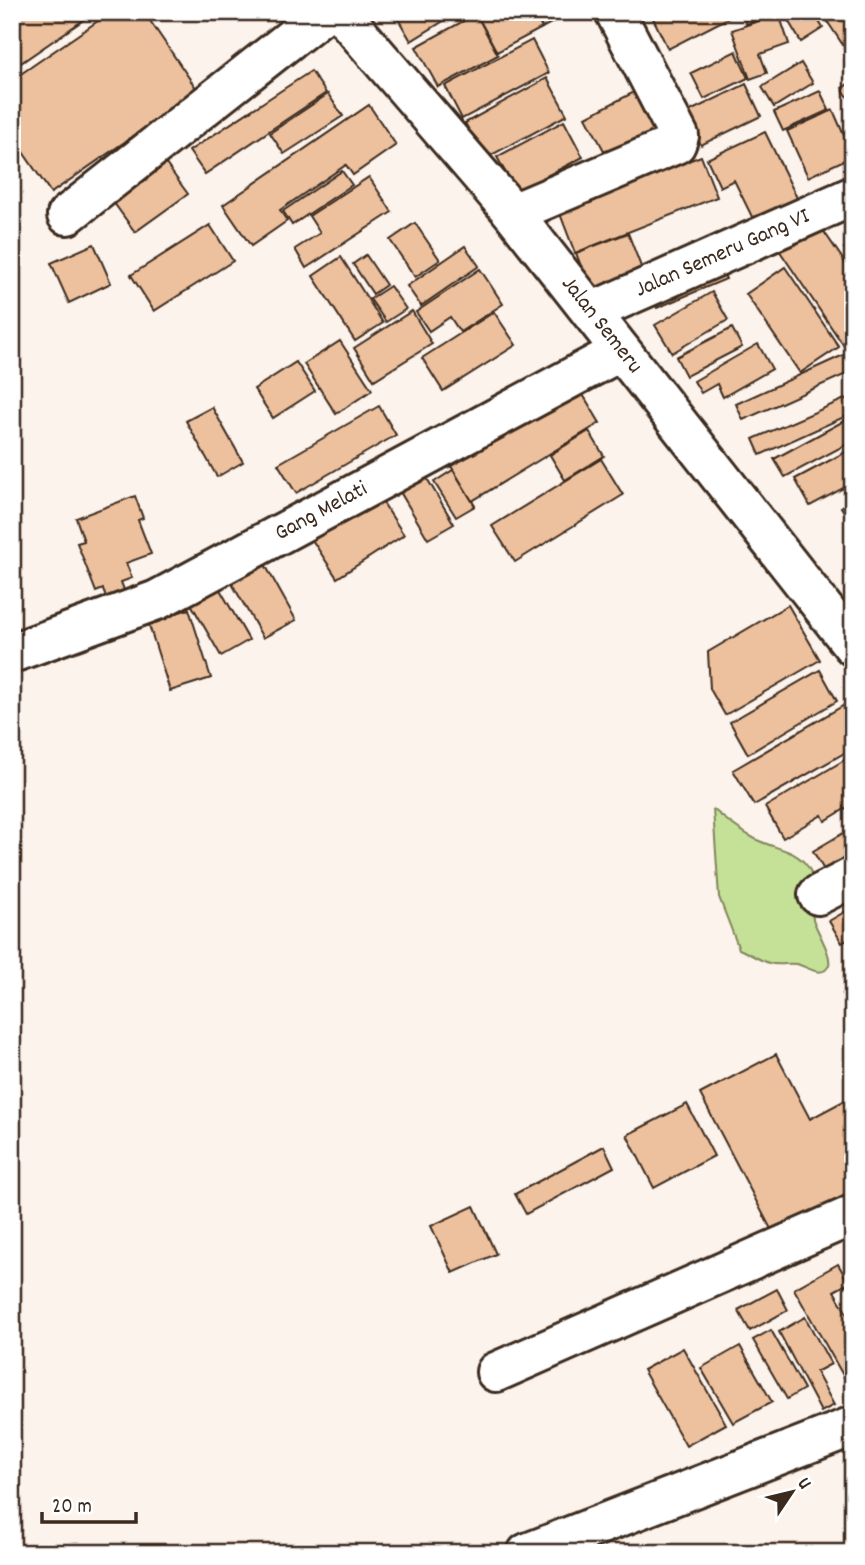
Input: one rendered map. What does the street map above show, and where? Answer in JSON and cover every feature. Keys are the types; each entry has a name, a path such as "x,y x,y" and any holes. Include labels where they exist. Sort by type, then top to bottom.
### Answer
{"main road":[{"path":"67,215 325,12"},
{"name":"Jalan Semeru","path":"340,12 513,213 853,646"},
{"path":"513,213 676,144 679,136 615,12"},
{"name":"Jalan Semeru Gang VI","path":"591,312 853,197"},
{"name":"Gang Melati","path":"12,653 157,600 621,351"},
{"path":"818,895 853,877"},
{"path":"496,1372 853,1215"},
{"path":"527,1553 853,1426"}],"green space":[{"path":"713,809 745,833 797,856 808,867 813,885 813,919 829,960 826,969 818,972 796,964 772,964 739,949 719,897"}],"building":[{"path":"12,12 95,12 12,69"},
{"path":"111,12 144,12 198,91 51,193 12,136 12,80"},
{"path":"394,12 458,12 411,41"},
{"path":"492,12 534,12 542,28 497,52 479,19"},
{"path":"534,12 572,12 542,28"},
{"path":"650,12 735,12 736,14 668,49"},
{"path":"742,12 777,12 777,13 746,24"},
{"path":"783,12 813,12 823,28 801,42"},
{"path":"826,12 853,13 853,47 847,51 823,15"},
{"path":"476,14 498,55 438,87 416,47"},
{"path":"779,14 789,44 760,54 767,73 750,79 732,30"},
{"path":"532,40 549,73 462,119 445,86"},
{"path":"853,49 853,67 845,55"},
{"path":"736,51 748,78 704,99 691,73"},
{"path":"801,63 813,83 774,107 762,87"},
{"path":"311,71 326,93 205,174 189,151"},
{"path":"547,78 567,115 484,159 465,123"},
{"path":"853,81 853,105 842,88"},
{"path":"746,84 761,116 701,145 686,113"},
{"path":"638,90 661,134 609,160 586,117"},
{"path":"820,91 829,110 783,131 774,112"},
{"path":"328,94 343,116 284,154 270,133"},
{"path":"369,105 396,145 353,175 346,165 280,210 287,221 251,246 223,205"},
{"path":"833,110 853,156 808,177 787,131"},
{"path":"564,121 583,157 516,192 497,157"},
{"path":"765,132 799,202 755,223 734,180 720,187 707,159"},
{"path":"701,156 717,197 575,253 559,211"},
{"path":"166,164 188,194 135,232 114,203"},
{"path":"342,171 352,185 292,225 283,211"},
{"path":"369,177 392,212 306,268 295,249 320,233 309,216"},
{"path":"816,220 853,274 853,346 846,349 777,247"},
{"path":"415,223 440,260 415,277 390,240"},
{"path":"210,225 233,261 154,311 131,275"},
{"path":"628,233 643,272 591,292 576,253"},
{"path":"853,242 853,261 844,248"},
{"path":"94,244 111,283 69,303 51,263"},
{"path":"465,246 479,266 421,306 407,286"},
{"path":"366,255 386,285 373,294 353,264"},
{"path":"341,257 383,323 355,341 313,276"},
{"path":"718,261 726,279 657,308 649,288"},
{"path":"785,267 839,347 800,373 746,294"},
{"path":"480,269 503,304 460,332 450,317 429,331 416,312"},
{"path":"390,286 406,309 386,322 370,299"},
{"path":"712,292 728,320 672,353 655,325"},
{"path":"412,311 432,344 374,380 354,348"},
{"path":"494,312 516,345 443,391 422,358"},
{"path":"732,328 742,347 686,376 676,357"},
{"path":"340,341 372,390 336,414 304,364"},
{"path":"758,344 772,369 723,397 717,384 701,393 694,381"},
{"path":"848,353 853,371 743,420 736,404"},
{"path":"296,362 315,391 273,418 254,389"},
{"path":"576,383 600,423 472,501 448,461"},
{"path":"847,398 853,413 760,455 753,439"},
{"path":"379,406 396,435 296,493 278,464"},
{"path":"212,407 243,462 217,477 186,421"},
{"path":"853,416 853,441 785,477 774,459"},
{"path":"589,431 604,456 565,480 550,455"},
{"path":"853,448 853,483 810,506 795,479"},
{"path":"601,459 623,495 515,562 492,526"},
{"path":"422,470 454,524 428,539 396,485"},
{"path":"453,470 475,506 456,517 434,482"},
{"path":"135,496 143,518 138,520 151,554 126,563 132,578 121,582 126,595 108,602 103,589 96,592 77,543 84,541 76,518"},
{"path":"380,498 404,535 337,578 307,532"},
{"path":"853,500 853,525 841,507"},
{"path":"263,561 296,620 263,638 230,580"},
{"path":"218,586 249,640 221,656 190,602"},
{"path":"788,605 820,660 725,715 710,689 708,652"},
{"path":"189,609 211,678 170,691 148,622"},
{"path":"820,670 837,701 748,754 730,722"},
{"path":"853,700 853,748 754,805 733,770"},
{"path":"853,755 853,804 825,821 822,815 783,838 765,807"},
{"path":"845,832 853,845 853,863 828,877 813,851"},
{"path":"853,907 853,937 842,943 829,921"},
{"path":"853,988 853,1010 843,994"},
{"path":"776,1054 810,1119 853,1096 853,1191 773,1233 700,1094"},
{"path":"687,1104 714,1156 654,1188 627,1135"},
{"path":"604,1146 614,1167 526,1214 515,1194"},
{"path":"474,1206 496,1254 453,1273 431,1226"},
{"path":"838,1264 849,1283 834,1291 853,1324 853,1393 794,1289"},
{"path":"777,1289 788,1310 750,1331 738,1310"},
{"path":"805,1317 831,1364 816,1372 834,1405 821,1412 779,1332"},
{"path":"771,1330 804,1389 787,1399 753,1340"},
{"path":"740,1346 772,1402 733,1423 701,1368"},
{"path":"683,1348 726,1424 686,1446 643,1370"}]}
